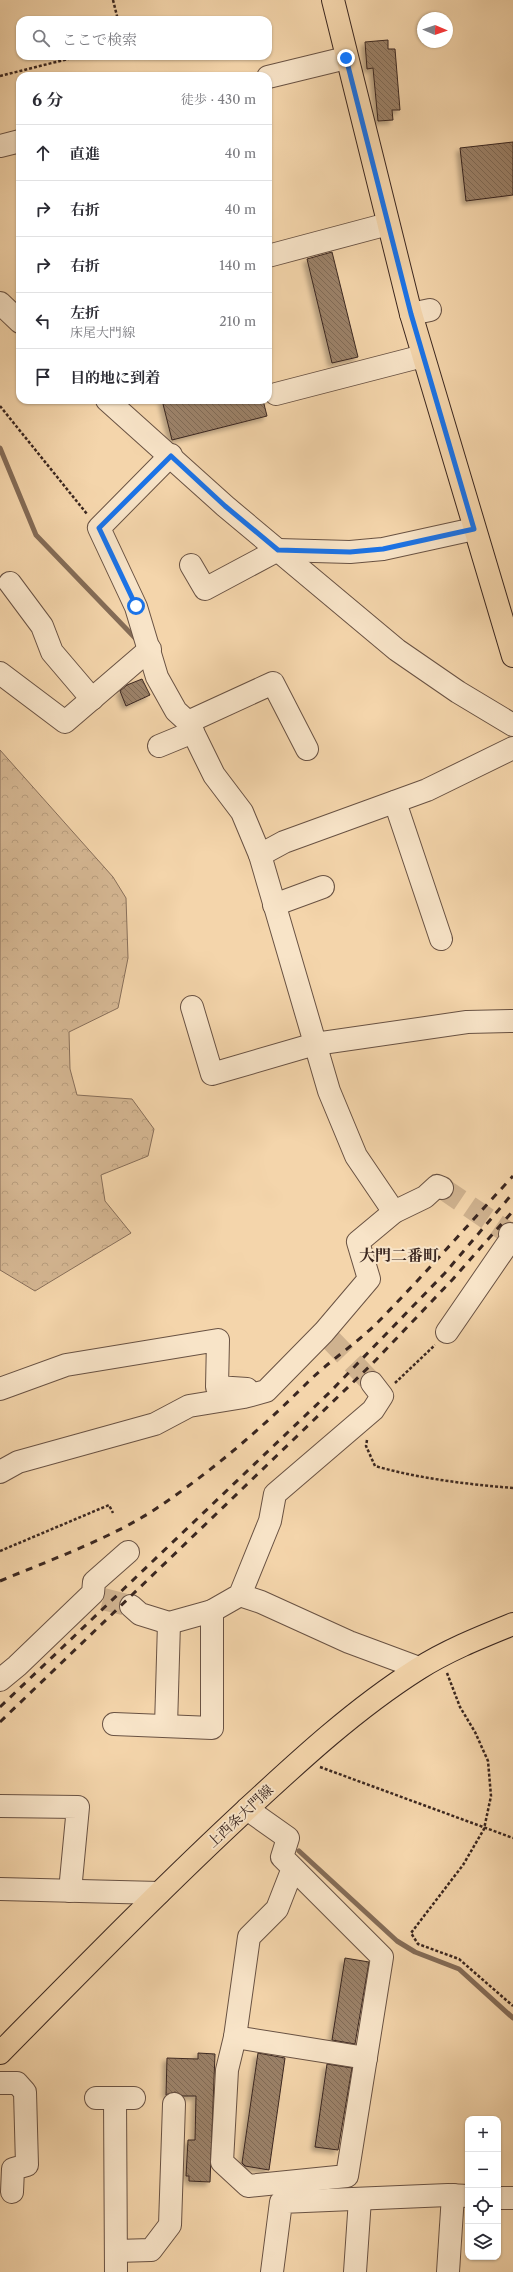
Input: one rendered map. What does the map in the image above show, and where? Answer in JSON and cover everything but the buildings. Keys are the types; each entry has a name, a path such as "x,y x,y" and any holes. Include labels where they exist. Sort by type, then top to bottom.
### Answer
{"main road":[{"path":"333,0 346,58 388,224 420,312 423,356 513,656"},
{"name":"上西条大門線","path":"0,2053 159,1893 300,1760 374,1699 419,1668 441,1656 513,1624"}],"street":[{"path":"272,76 346,58"},
{"path":"0,146 16,141"},
{"path":"272,255 388,224"},
{"path":"0,303 16,318"},
{"path":"276,394 423,356"},
{"path":"112,404 225,506 397,650 458,692 513,725"},
{"path":"171,456 99,528 136,606 150,649 156,677 176,711 190,727 214,775 242,812 260,855 329,1091 356,1156 394,1212"},
{"path":"190,565 206,589 278,550 350,552 383,549 474,529"},
{"path":"10,583 42,626 52,652 92,699"},
{"path":"0,673 65,722 150,649"},
{"path":"159,746 190,727 273,683 307,749"},
{"path":"260,855 284,842 427,790 513,748"},
{"path":"396,802 441,939"},
{"path":"274,905 323,887"},
{"path":"192,1007 212,1074 315,1044 452,1024 513,1021"},
{"path":"0,1472 18,1462 155,1424 189,1406 244,1397 266,1391 327,1335 369,1279 358,1242 394,1212 425,1197 437,1186 442,1188"},
{"path":"447,1332 513,1236 510,1234"},
{"path":"0,1389 66,1365 218,1340 217,1387 266,1391"},
{"path":"131,1606 140,1614 169,1623 212,1611 240,1595 270,1521 275,1494 373,1410 377,1389"},
{"path":"0,1680 9,1666 98,1596 94,1582 128,1552"},
{"path":"240,1595 261,1602 349,1642 419,1668"},
{"path":"114,1724 212,1728 212,1611"},
{"path":"166,1726 169,1623"},
{"path":"0,1806 78,1807 70,1891"},
{"path":"247,1809 288,1838 282,1857 382,1957 347,2176 248,2186 222,2162 227,2070 235,2037 249,1937 277,1909 292,1868"},
{"path":"0,1889 159,1893"},
{"path":"235,2037 366,2058"},
{"path":"0,2082 17,2083 25,2092 27,2166 13,2170 12,2192"},
{"path":"115,2098 116,2261 151,2250 184,2208"},
{"path":"170,2226 174,2104"},
{"path":"272,2272 281,2202 461,2196 448,2272"},
{"path":"501,2198 513,2198"},
{"path":"355,2272 360,2199"}],"path":[{"path":"113,0 117,16"},
{"path":"0,76 64,60"},
{"path":"0,406 99,528"},
{"path":"377,1389 421,1360 447,1332"},
{"path":"367,1439 366,1446 375,1466 420,1477 462,1484 513,1488"},
{"path":"0,1551 109,1505 112,1513"},
{"path":"441,1656 460,1707 475,1732 488,1761 491,1796 484,1829 463,1865 411,1933 418,1944 459,1959 513,2006"},
{"path":"300,1760 403,1797 484,1829 513,1838"}],"green space":[{"path":"0,750 113,877 126,898 128,958 118,1008 69,1032 70,1069 77,1095 132,1099 154,1129 148,1156 101,1175 105,1201 131,1233 35,1291 0,1270"}],"waterway":[{"path":"0,448 36,535 138,641"},
{"path":"299,1851 397,1941 415,1952 459,1969 513,2018"}],"tunnel":[{"path":"442,1188 510,1234"},
{"path":"330,1339 372,1383"},
{"path":"103,1599 131,1606"}],"railway":[{"path":"0,1581 101,1539 121,1529 157,1508 197,1480 272,1417 315,1375 361,1338 378,1322 513,1176"},
{"path":"0,1707 330,1392 445,1273 513,1193"},
{"path":"0,1722 373,1363 453,1279 513,1211"}],"district":[{"name":"大門二番町","path":"399,1255"}],"route":[{"path":"136,606 112,559 99,528 171,456 225,506 278,550 350,552 383,549 474,529 411,314 346,58"}]}
